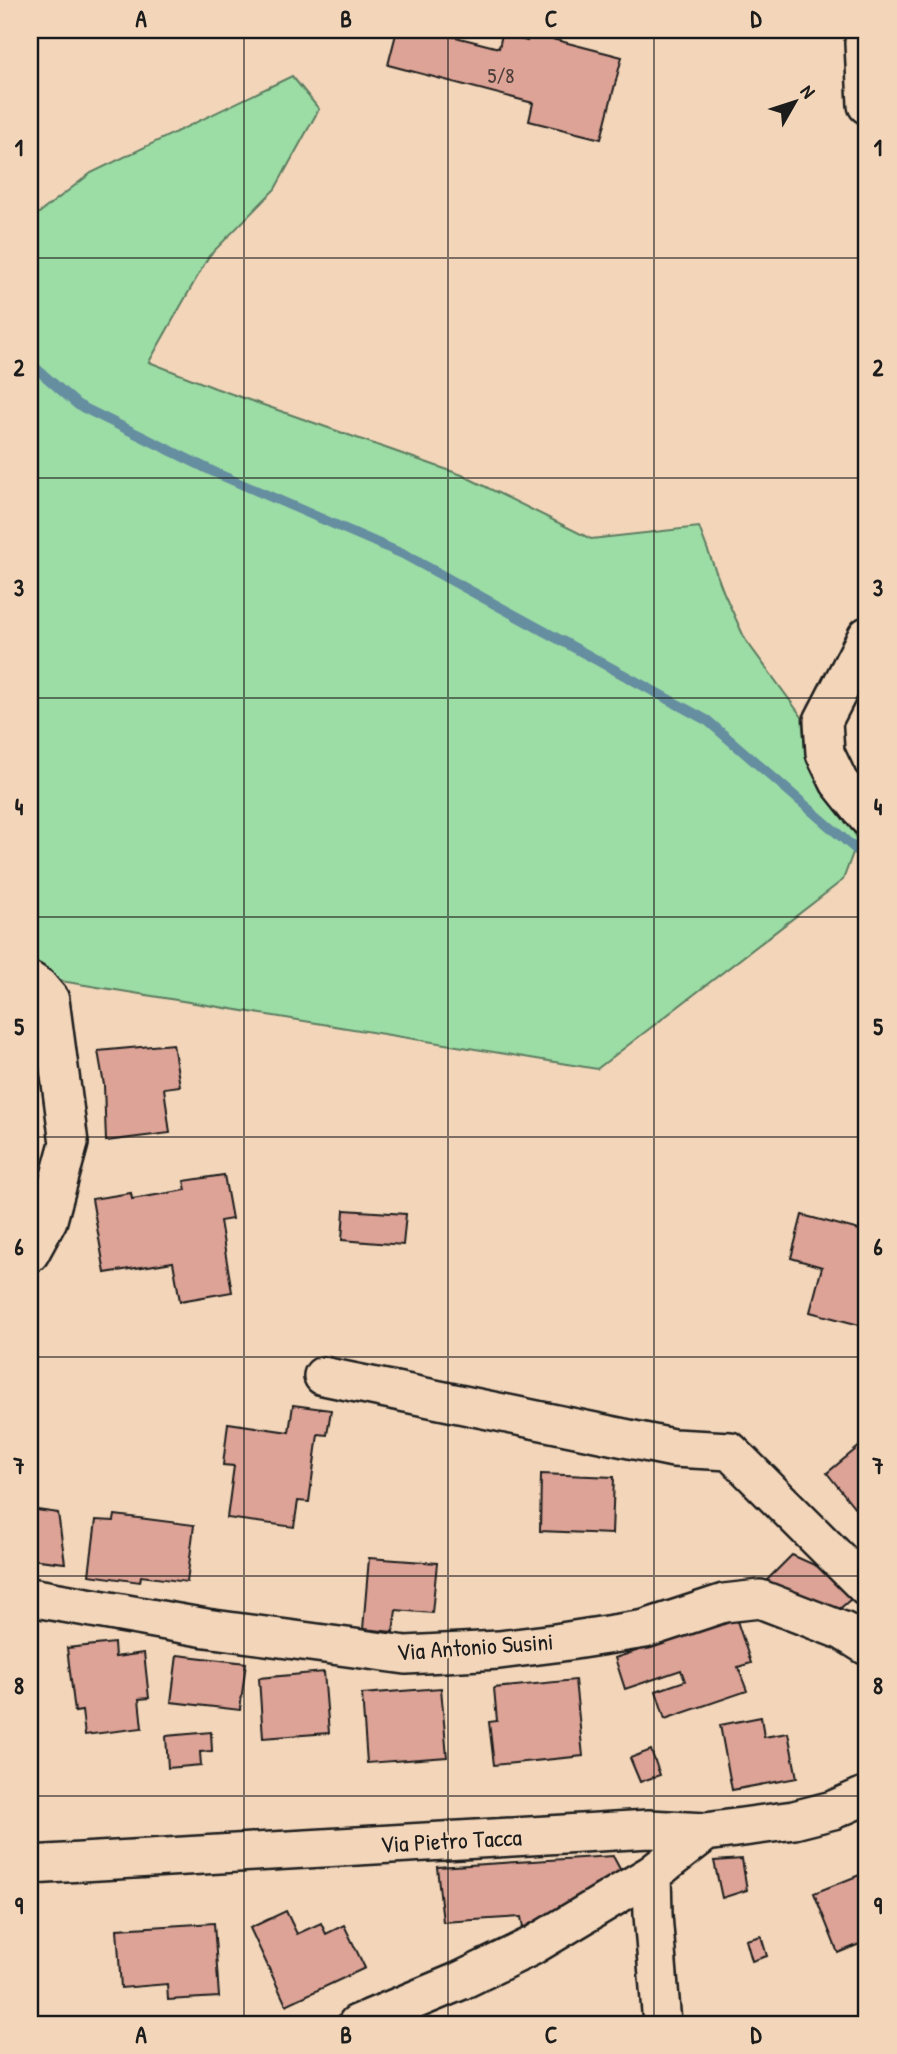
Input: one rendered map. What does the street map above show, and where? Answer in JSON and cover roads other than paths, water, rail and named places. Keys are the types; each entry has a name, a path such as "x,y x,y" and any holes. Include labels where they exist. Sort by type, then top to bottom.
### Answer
{"street":[{"path":"866,30 864,43 867,105"},
{"path":"867,636 823,721 825,753 839,782 867,817"},
{"path":"30,981 50,1000 45,1076 69,1143 48,1220 30,1253"},
{"path":"323,1376 673,1448 730,1451 867,1588"},
{"name":"Via Antonio Susini","path":"30,1597 206,1628 406,1656 499,1650 645,1629 724,1604 760,1599 843,1630 867,1646"},
{"name":"Via Pietro Tacca","path":"30,1865 649,1829 706,1832 794,1820 832,1810 867,1795"},
{"path":"357,2024 460,1981 532,1946 652,1874 706,1832"},
{"path":"652,1874 662,2024"}],"waterway":[{"path":"30,363 78,405 216,473 405,555 708,721 867,859"}]}
